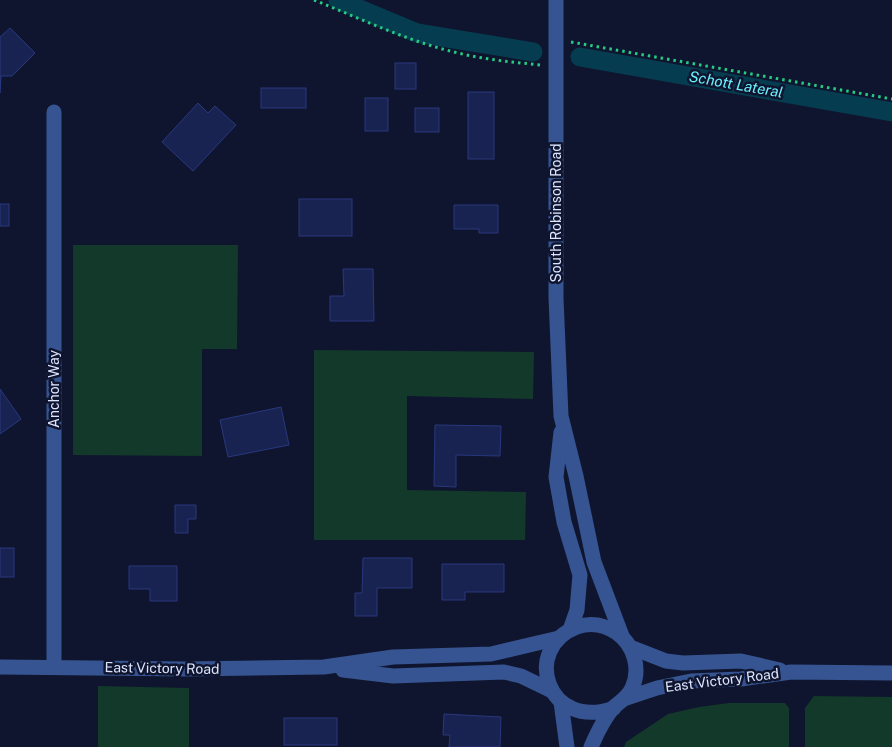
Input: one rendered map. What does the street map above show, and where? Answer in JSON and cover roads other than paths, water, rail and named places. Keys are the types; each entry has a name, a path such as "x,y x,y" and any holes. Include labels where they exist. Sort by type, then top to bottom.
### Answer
{"street":[{"name":"South Robinson Road","path":"556,0 556,298 562,426 556,477 564,522 580,575 580,592 564,634"},
{"name":"Anchor Way","path":"54,112 54,666"},
{"name":"South Robinson Road","path":"562,426 576,476 594,562 626,642"},
{"path":"567,747 556,697 547,678 550,650 564,634 583,625 597,625 610,629 626,642 635,660 636,674 632,688 597,733 591,747"},
{"name":"East Victory Road","path":"0,666 186,669 324,667 394,657 491,654 564,634"},
{"name":"East Victory Road","path":"626,642 666,661 683,664 741,661 791,672"},
{"name":"East Victory Road","path":"324,667 394,676 504,672 521,676 556,697"},
{"name":"East Victory Road","path":"619,704 657,688 691,681 740,679 791,672 892,673"},
{"path":"556,697 572,710 586,714 600,713 619,704"}],"waterway":[{"name":"Schott Lateral","path":"338,0 417,33 533,52"},
{"name":"Schott Lateral","path":"580,57 892,112"}]}
